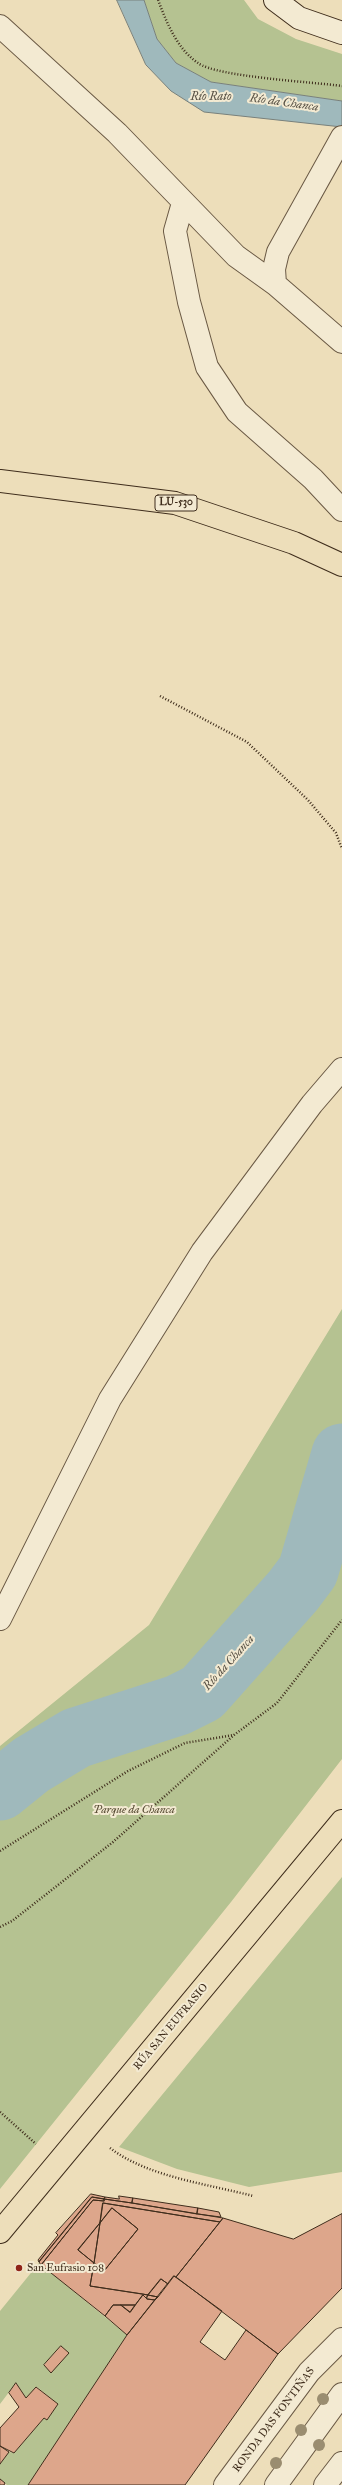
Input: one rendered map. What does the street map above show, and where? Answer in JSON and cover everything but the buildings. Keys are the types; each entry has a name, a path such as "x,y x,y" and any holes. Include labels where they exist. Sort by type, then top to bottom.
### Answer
{"main road":[{"name":"LU-530","path":"0,481 175,503 294,543 342,566"},
{"name":"RÚA SAN EUFRASIO","path":"0,2232 342,1821"}],"street":[{"path":"275,0 299,18 342,33"},
{"path":"0,26 118,133 183,203 236,256 275,284 342,342"},
{"path":"275,284 274,269 278,252 342,137"},
{"path":"183,203 175,231 189,302 207,367 236,412 313,479 342,510"},
{"path":"0,1619 110,1399 202,1252 312,1104 342,1069"},
{"name":"RONDA DAS FONTIÑAS","path":"225,2485 309,2372 342,2339"},
{"path":"276,2485 342,2394"},
{"path":"325,2485 342,2462"}],"path":[{"path":"158,0 169,27 183,50 199,64 219,71 342,86"},
{"path":"160,696 247,742 308,800 336,833 342,849"},
{"path":"0,1927 12,1921 113,1842 234,1735 277,1702 342,1620"},
{"path":"0,1851 128,1771 185,1743 234,1735"},
{"path":"0,2112 41,2148"},
{"path":"110,2148 125,2160 153,2170 253,2196"}],"green space":[{"path":"144,0 244,0 258,19 296,39 342,54 342,101 211,82 176,63 157,39"},
{"name":"Parque da Chanca","path":"342,1309 342,1759 231,1902 0,2189 0,1746 149,1625"},
{"path":"342,1877 342,2172 249,2187 177,2169 119,2147"},
{"path":"39,2263 127,2335 28,2485 7,2485 0,2479 0,2464 9,2452 14,2453 44,2418 47,2420 58,2404 37,2387 26,2398 16,2383 0,2404 0,2311","holes":["61,2346 68,2353 51,2372 44,2365"]}],"water":[{"name":"Río Rato","path":"117,0 144,0 157,39 176,63 211,82 342,101 342,127 204,112 171,91 146,65"}],"waterway":[{"name":"Río da Chanca","path":"0,1790 31,1765 76,1738 178,1705 202,1693 293,1591 308,1571 342,1454"}],"place":[{"name":"San Eufrasio 108","path":"19,2268"}]}
